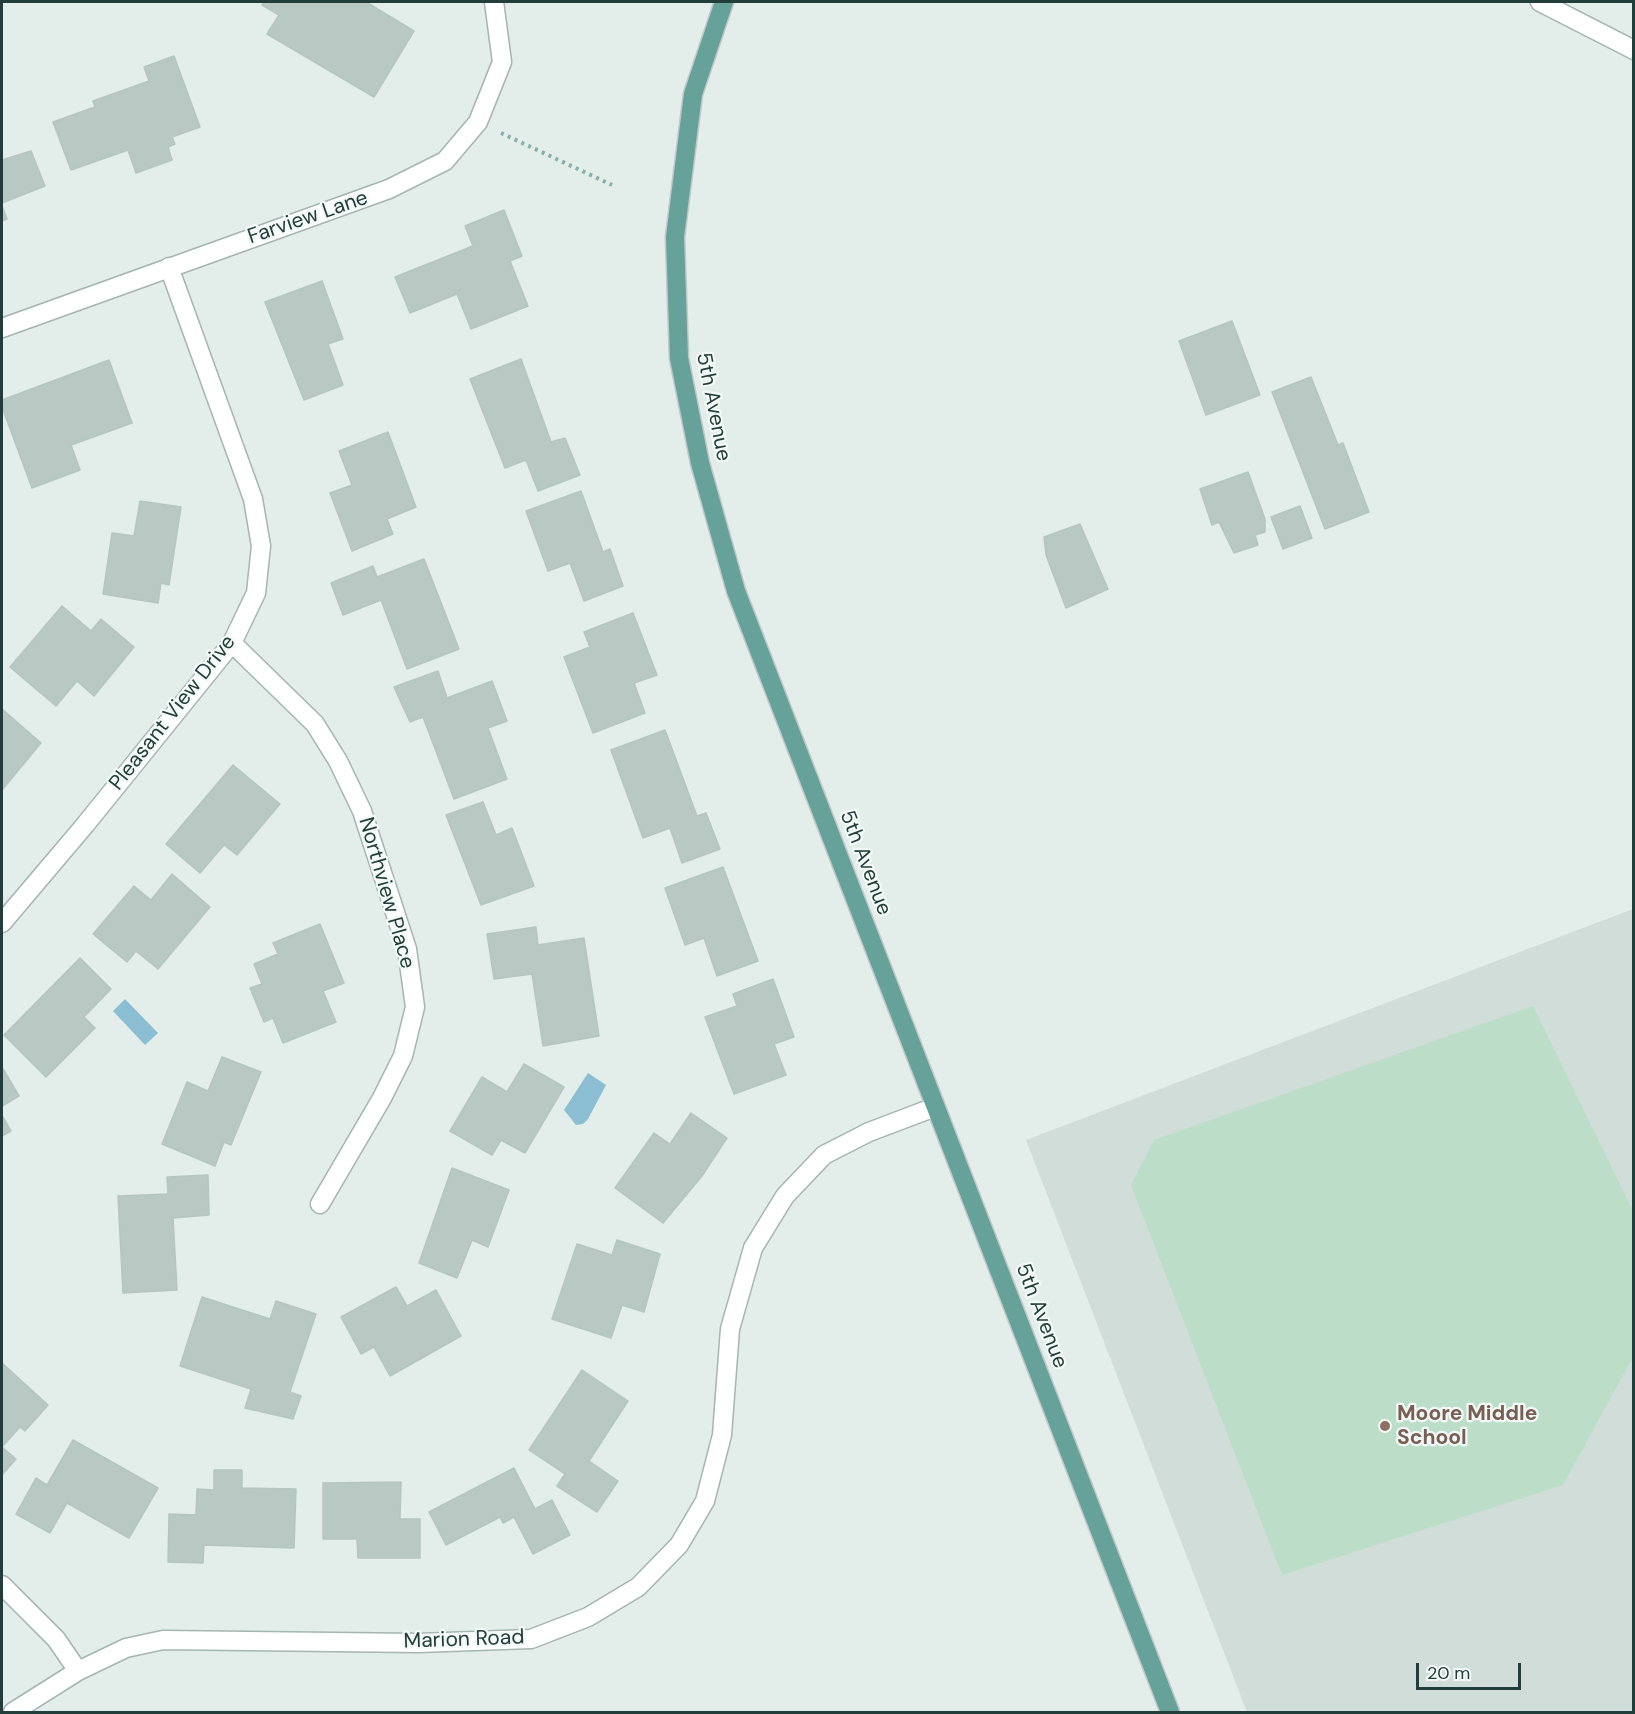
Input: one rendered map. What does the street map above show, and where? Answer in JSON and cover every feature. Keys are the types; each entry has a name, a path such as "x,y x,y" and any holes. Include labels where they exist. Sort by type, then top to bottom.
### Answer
{"main road":[{"name":"5th Avenue","path":"724,2 693,94 675,237 679,358 700,463 736,591 1170,1713"}],"street":[{"name":"Farview Lane","path":"2,328 389,189 445,161 478,122 502,62 494,2"},
{"path":"1540,2 1634,50"},
{"name":"Pleasant View Drive","path":"2,923 85,825 232,643 256,593 261,546 253,499 169,267"},
{"name":"Northview Place","path":"232,643 315,724 338,761 363,811 407,949 415,1007 403,1056 382,1098 321,1204"},
{"name":"Marion Road","path":"13,1713 78,1671 126,1648 163,1640 418,1642 531,1639 588,1617 638,1587 679,1545 705,1501 722,1435 730,1329 753,1248 786,1196 824,1155 869,1132 935,1107"},
{"path":"2,1585 56,1639 78,1671"}],"path":[{"path":"478,122 612,185"}],"shaded area":[{"name":"Moore Middle School","path":"1633,909 1633,1712 1247,1712 1026,1140"}],"green space":[{"path":"1533,1006 1633,1211 1633,1357 1563,1485 1282,1575 1131,1185 1154,1140"}],"water":[{"path":"125,999 158,1033 145,1045 113,1011"},
{"path":"588,1073 606,1085 588,1119 583,1124 576,1125 564,1110"}],"building":[{"path":"264,2 366,2 414,31 374,97 267,34 279,15 262,5"},
{"path":"174,56 200,127 172,137 175,144 168,147 172,160 136,173 128,150 71,170 53,122 95,107 93,101 149,81 144,67"},
{"path":"31,151 45,186 2,203 2,160"},
{"path":"2,206 7,219 2,221"},
{"path":"504,210 522,256 510,261 528,306 471,329 457,294 410,313 395,277 473,246 465,226"},
{"path":"322,281 343,339 328,344 343,385 304,400 265,302"},
{"path":"1232,321 1260,395 1206,415 1179,341"},
{"path":"521,359 551,442 565,438 580,475 538,491 526,460 505,468 470,379"},
{"path":"109,360 132,423 71,445 80,470 32,488 2,407 2,400"},
{"path":"1311,377 1338,445 1343,443 1369,512 1325,529 1272,392"},
{"path":"388,432 416,507 387,519 393,534 352,551 330,493 352,485 339,451"},
{"path":"1248,472 1265,519 1265,532 1255,535 1258,545 1234,553 1219,522 1212,525 1200,489"},
{"path":"581,491 603,552 610,549 623,586 584,601 570,563 548,571 526,511"},
{"path":"140,501 181,507 169,585 161,583 158,603 103,594 112,533 134,536"},
{"path":"1300,506 1312,538 1283,549 1271,517"},
{"path":"1080,524 1108,589 1066,608 1046,555 1044,537"},
{"path":"424,559 459,649 407,669 381,600 343,615 331,583 373,566 377,577"},
{"path":"62,606 91,631 101,619 134,647 94,696 77,681 56,706 10,667"},
{"path":"633,613 657,675 634,683 645,713 593,733 564,657 590,647 584,632"},
{"path":"438,671 447,698 492,681 507,721 488,728 507,779 454,799 423,717 410,722 394,687"},
{"path":"2,709 41,743 2,790"},
{"path":"665,730 697,816 706,813 720,849 682,863 670,828 643,838 611,750"},
{"path":"233,765 280,804 237,855 224,845 200,873 166,844"},
{"path":"483,802 496,835 512,828 534,886 481,905 446,815"},
{"path":"723,867 758,961 717,976 704,938 685,945 665,888"},
{"path":"172,874 210,907 158,969 136,951 127,962 93,934 134,886 151,900"},
{"path":"320,924 344,983 323,991 336,1022 283,1043 273,1018 264,1022 250,988 262,984 254,964 278,954 273,943"},
{"path":"536,927 538,945 584,938 599,1036 543,1046 532,974 494,979 487,934"},
{"path":"80,958 111,989 84,1017 95,1028 46,1077 4,1035"},
{"path":"773,979 794,1037 774,1044 786,1075 734,1094 705,1017 737,1006 733,994"},
{"path":"222,1057 261,1072 231,1145 224,1142 215,1166 162,1144 187,1082 208,1091"},
{"path":"524,1064 564,1087 525,1153 501,1140 492,1155 450,1131 482,1077 507,1092"},
{"path":"2,1067 19,1096 2,1106"},
{"path":"691,1113 727,1138 702,1176 663,1223 615,1188 654,1133 670,1144"},
{"path":"2,1115 11,1131 2,1136"},
{"path":"452,1168 509,1190 488,1247 472,1240 457,1278 419,1263"},
{"path":"208,1175 209,1215 173,1218 177,1290 123,1293 118,1196 168,1194 167,1177"},
{"path":"617,1240 660,1254 644,1312 622,1305 611,1338 552,1319 577,1244 612,1255"},
{"path":"396,1287 407,1306 436,1290 461,1336 390,1376 374,1347 361,1354 341,1317"},
{"path":"202,1297 270,1319 276,1301 316,1314 290,1392 301,1396 293,1419 245,1408 251,1389 180,1366"},
{"path":"2,1363 48,1405 25,1431 20,1427 2,1447"},
{"path":"582,1370 628,1401 589,1461 618,1481 597,1512 557,1486 565,1474 529,1450"},
{"path":"73,1440 158,1488 129,1538 67,1503 50,1533 16,1514 36,1478 47,1485"},
{"path":"2,1447 16,1459 2,1475"},
{"path":"514,1468 535,1509 552,1500 570,1535 533,1554 514,1517 503,1523 500,1517 446,1545 429,1512"},
{"path":"214,1470 242,1470 242,1488 296,1489 294,1548 204,1545 203,1563 168,1562 169,1514 196,1515 197,1489 214,1490"},
{"path":"401,1482 400,1519 420,1519 420,1558 358,1558 357,1539 323,1539 323,1483"}],"place":[{"name":"Moore Middle School","path":"1385,1426"}]}
